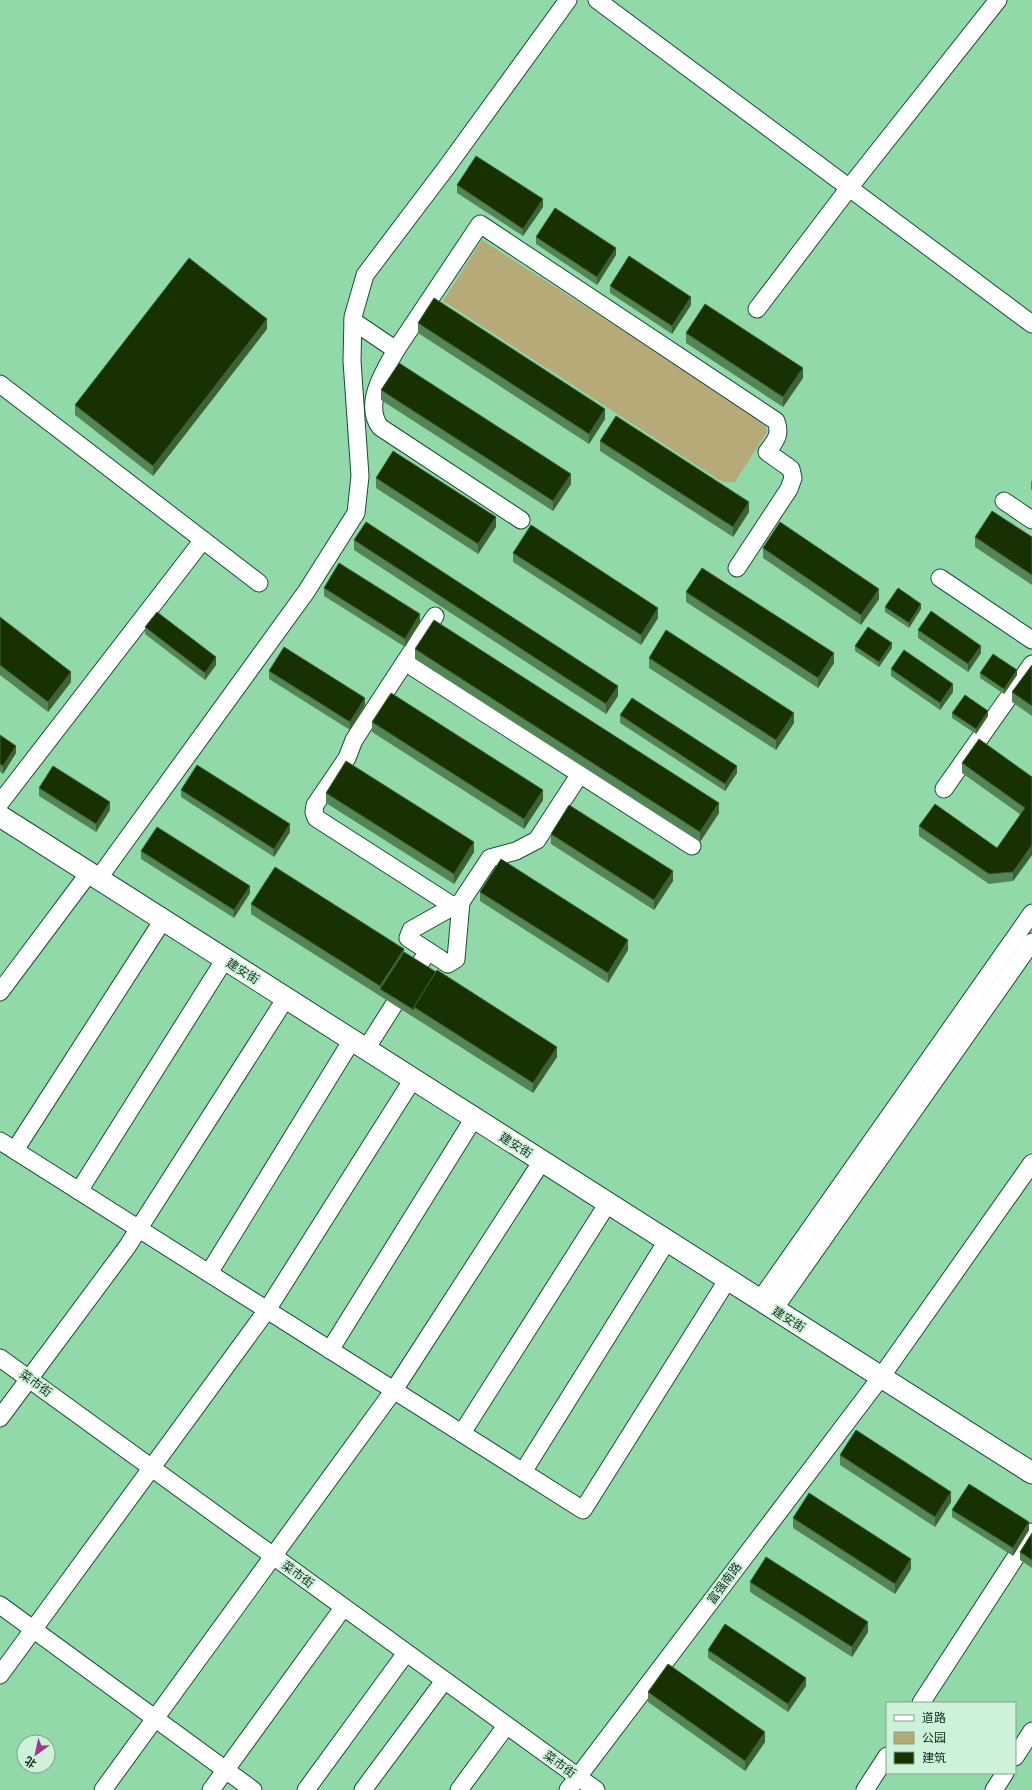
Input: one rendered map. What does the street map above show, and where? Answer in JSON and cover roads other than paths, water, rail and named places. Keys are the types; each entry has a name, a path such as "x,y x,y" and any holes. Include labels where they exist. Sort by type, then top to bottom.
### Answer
{"main road":[{"name":"建安街","path":"0,816 1032,1473"}],"street":[{"path":"0,992 94,876 306,592 356,513 360,476 352,361 353,320 358,294 365,275 446,168 568,0"},
{"path":"597,0 1032,324"},
{"path":"757,309 849,188 998,0"},
{"path":"521,520 380,427 374,419 378,382 396,350 480,224 776,421 779,430 776,439 767,452 791,469 793,478 789,489 737,568"},
{"path":"353,320 396,350"},
{"path":"0,384 259,583"},
{"path":"1004,501 1032,520"},
{"path":"0,803 203,540"},
{"path":"940,578 1032,640"},
{"path":"435,616 354,740 347,758 316,805 314,812 316,818 457,904"},
{"path":"405,662 692,846"},
{"path":"944,789 1032,664"},
{"path":"457,904 456,959 448,964 408,938 411,930 457,904 490,858 516,851 537,840 580,774"},
{"path":"767,1305 1028,940 1032,913"},
{"path":"15,1150 163,920"},
{"path":"208,1273 359,1045 428,951"},
{"path":"79,1191 225,959"},
{"path":"0,1418 138,1229 286,998"},
{"path":"0,1675 267,1310 413,1079"},
{"path":"330,1350 474,1118"},
{"path":"0,1141 582,1510 728,1279"},
{"path":"103,1790 394,1390 542,1161"},
{"name":"富强南路","path":"572,1784 880,1377 1032,1163"},
{"path":"462,1433 608,1203"},
{"path":"523,1472 667,1241"},
{"name":"菜市街","path":"0,1358 506,1726 572,1784 596,1790"},
{"path":"922,1702 1032,1532"},
{"path":"0,1605 252,1790"},
{"path":"211,1790 343,1608"},
{"path":"306,1790 406,1653"},
{"path":"363,1790 444,1681"},
{"path":"459,1790 506,1726"},
{"path":"1016,1755 1032,1731"},
{"path":"865,1790 886,1758"},
{"path":"994,1790 1004,1774"}]}
